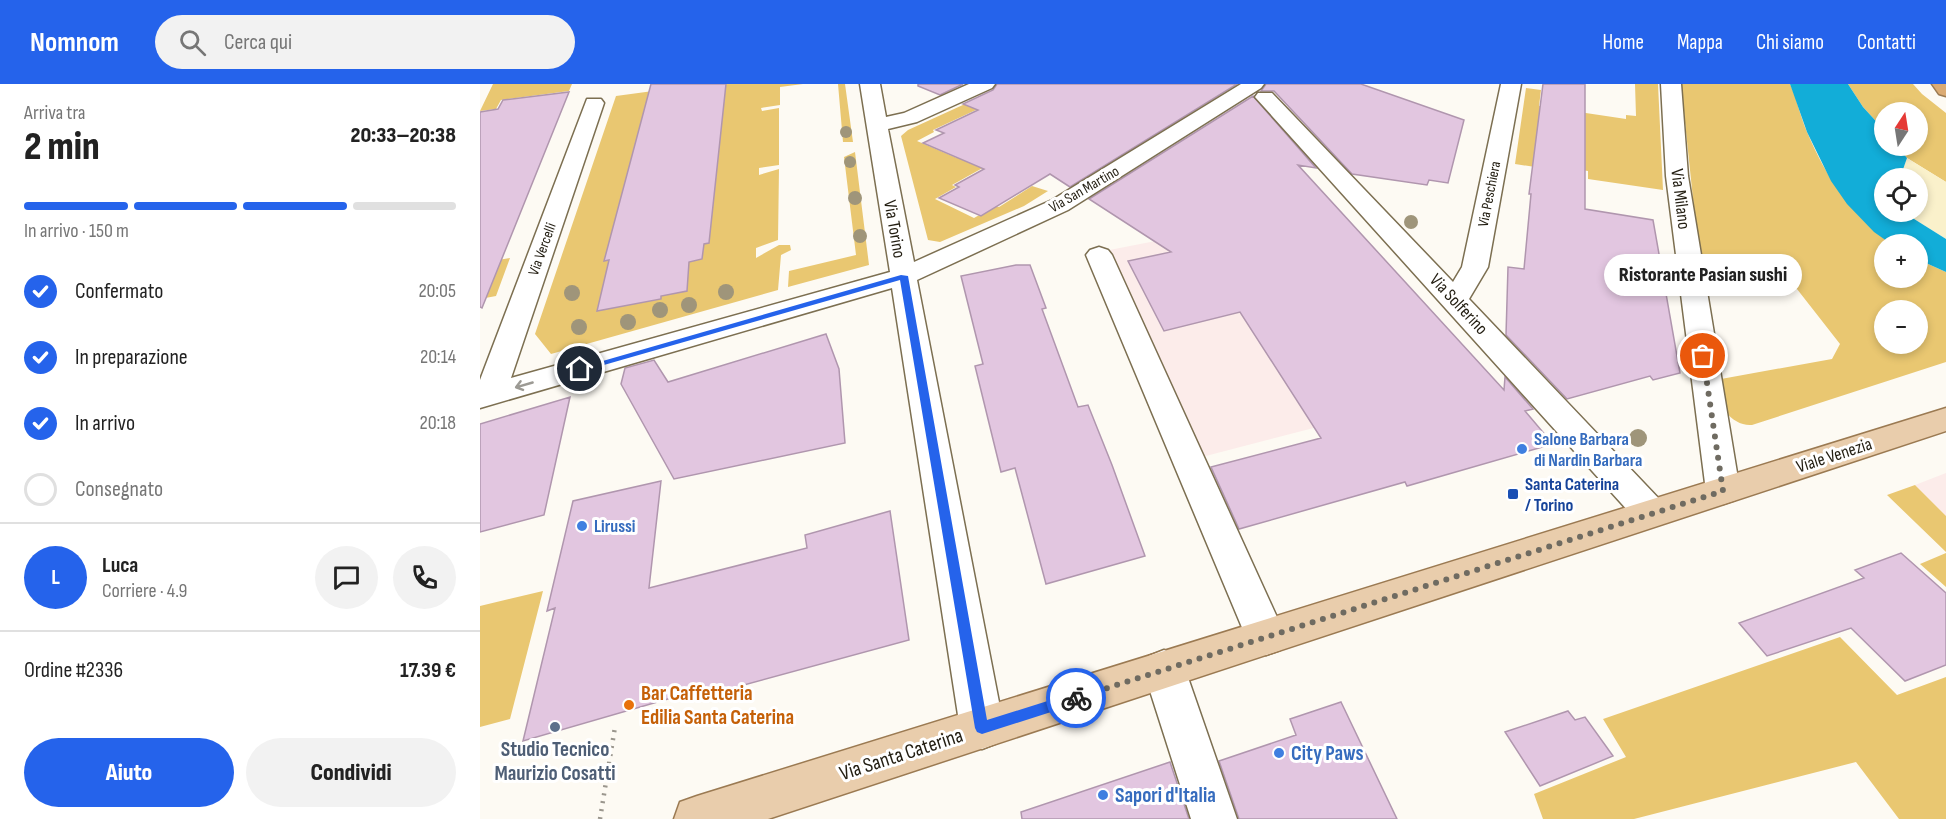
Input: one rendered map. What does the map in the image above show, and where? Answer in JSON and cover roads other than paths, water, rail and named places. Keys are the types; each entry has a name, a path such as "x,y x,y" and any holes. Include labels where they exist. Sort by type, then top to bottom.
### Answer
{"highway":[{"path":"1942,84 1946,90"}],"main road":[{"name":"Viale Venezia","path":"1723,491 1946,419"},
{"name":"Via Santa Caterina","path":"697,819 1723,491"}],"street":[{"name":"Via Torino","path":"870,84 982,728"},
{"path":"877,125 910,118 985,84"},
{"name":"Via Peschiera","path":"1455,300 1475,267 1511,84"},
{"name":"Via Milano","path":"1671,84 1677,176 1723,491"},
{"name":"Via Solferino","path":"1260,90 1651,513"},
{"name":"Via San Martino","path":"485,396 904,276 1060,205 1260,90"},
{"name":"Via Vercelli","path":"485,396 594,103"},
{"path":"1099,255 1266,637"},
{"path":"1164,669 1214,819"}],"water":[{"path":"1790,84 1848,84 1874,119 1874,156 1905,156 1907,158 1904,168 1874,168 1874,222 1919,222 1946,239 1946,272 1928,264 1928,234 1877,234 1874,232 1847,204 1831,181 1807,132"}],"place":[{"name":"Ristorante Pasian sushi","path":"1703,356"},
{"name":"Salone Barbara di Nardin Barbara","path":"1522,449"},
{"name":"Santa Caterina / Torino","path":"1513,494"},
{"name":"Lirussi","path":"582,526"},
{"name":"Bar Caffetteria Edilia Santa Caterina","path":"629,705"},
{"name":"Studio Tecnico Maurizio Cosatti","path":"555,727"},
{"name":"City Paws","path":"1279,753"},
{"name":"Sapori d'Italia","path":"1103,795"}]}
